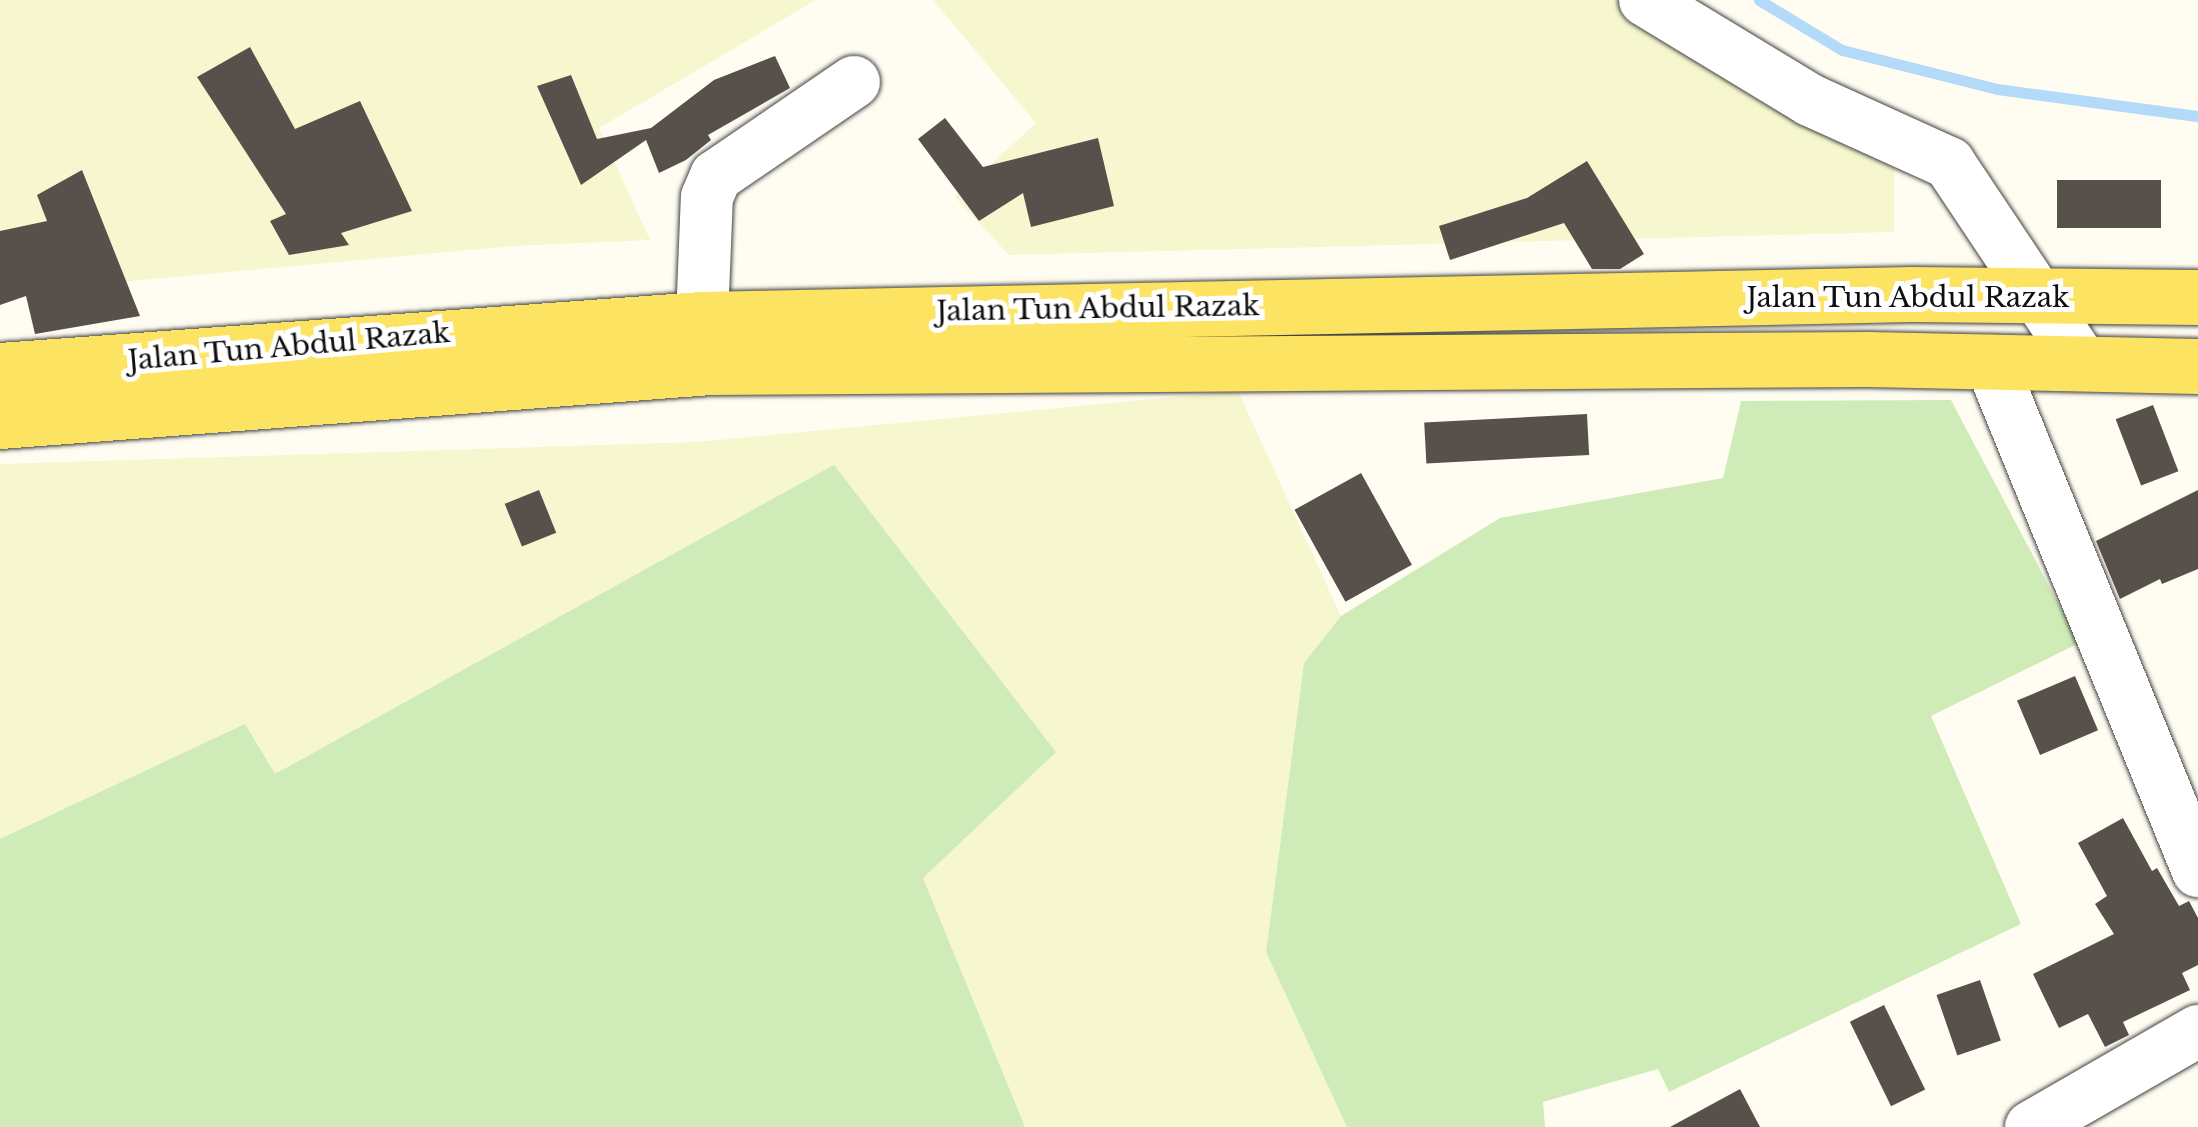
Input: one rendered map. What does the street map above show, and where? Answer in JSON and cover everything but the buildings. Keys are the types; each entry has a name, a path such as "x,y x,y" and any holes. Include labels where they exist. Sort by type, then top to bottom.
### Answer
{"main road":[{"name":"Jalan Tun Abdul Razak","path":"0,370 702,319 1873,295 2198,297"},
{"name":"Jalan Tun Abdul Razak","path":"0,421 710,367 1990,362 2198,366"}],"street":[{"path":"1645,0 1810,100 1949,163 2045,299 2082,364"},
{"path":"702,319 707,196 716,176 854,82"},
{"path":"1990,362 2198,871"},
{"path":"2031,1127 2198,1031"}],"green space":[{"path":"0,0 816,0 599,128 650,240 513,246 0,293"},
{"path":"933,0 1645,0 1894,122 1894,232 1009,255 955,197 1036,123"},
{"path":"1238,391 1341,616 1304,663 1266,952 1347,1127 0,1127 0,464 697,442"},
{"path":"1951,400 2079,643 1931,716 2021,924 1669,1092 1658,1069 1543,1102 1545,1127 1347,1127 1266,952 1304,663 1341,616 1500,518 1723,478 1741,401"},
{"path":"834,465 1056,752 923,878 1025,1127 0,1127 0,839 245,724 275,774"}],"waterway":[{"path":"1759,0 1842,50 1997,89 2198,116"}]}
